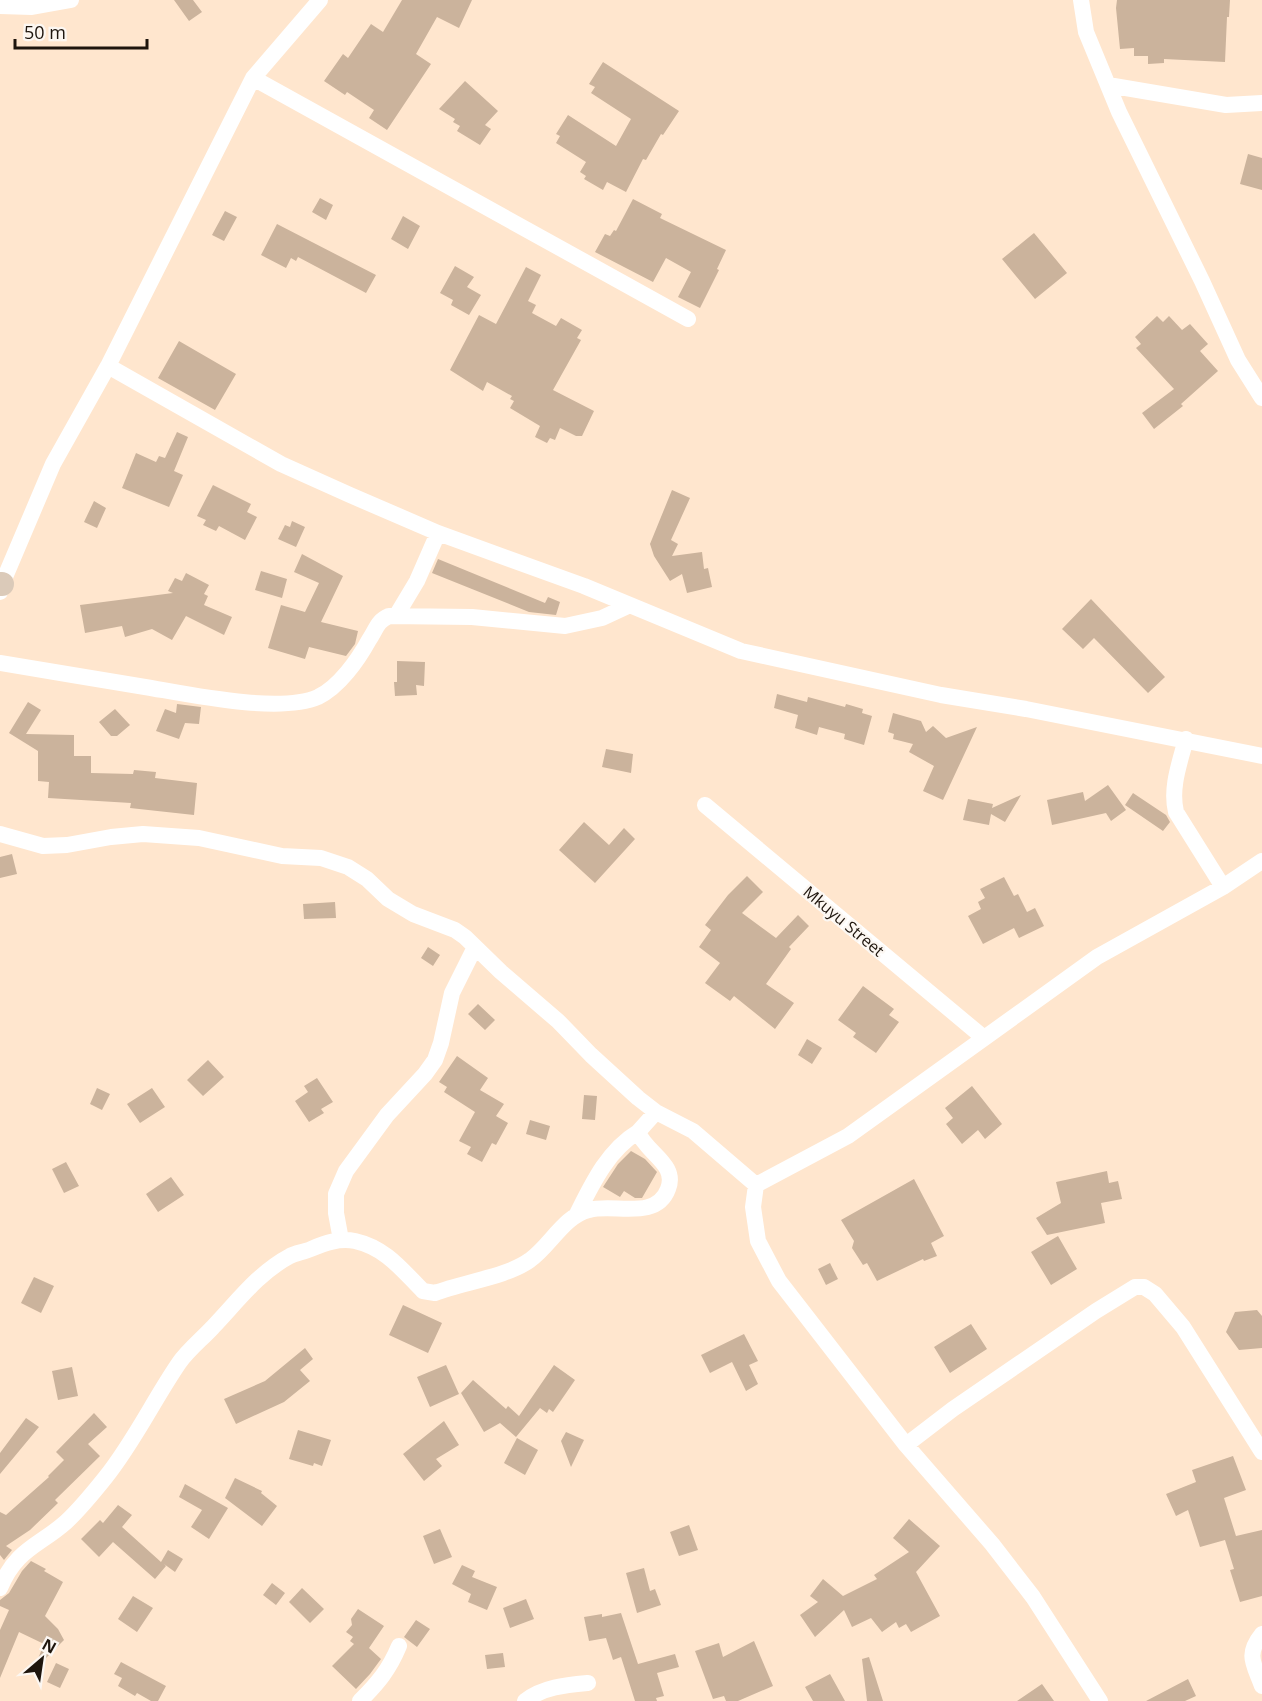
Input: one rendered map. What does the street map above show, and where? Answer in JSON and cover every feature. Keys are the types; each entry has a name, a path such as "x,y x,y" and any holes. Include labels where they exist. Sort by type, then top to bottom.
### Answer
{"street":[{"path":"0,6 32,7 71,0"},
{"path":"1,587 53,464 108,366 253,78 320,0"},
{"path":"1081,0 1086,32 1119,112 1238,360 1262,398"},
{"path":"253,78 688,319"},
{"path":"1108,85 1226,105 1262,103"},
{"path":"108,366 281,464 438,533 630,605 729,646 759,656 941,695 1186,739 1262,756"},
{"path":"396,616 417,580 438,533"},
{"path":"0,663 225,700 278,704 303,702 318,697 332,688 362,652 381,620 396,616 472,616 559,626 595,620 630,605"},
{"path":"1186,739 1176,780 1174,805 1176,812 1223,887"},
{"name":"Mkuyu Street","path":"705,804 984,1038"},
{"path":"0,834 43,846 67,845 142,834 199,837 282,856 321,858 348,867 367,879 388,899 413,914 455,930 558,1021 618,1080 656,1112 693,1131 756,1185"},
{"path":"756,1185 848,1136 1097,957 1223,887 1262,861"},
{"path":"341,1240 336,1213 336,1194 346,1171 387,1115 435,1060 452,993 475,947"},
{"path":"0,1588 18,1558 65,1523 106,1476 133,1440 181,1360 228,1312 248,1287 290,1257 324,1243 341,1240 356,1241 384,1253 397,1263 423,1291 435,1293 516,1268 530,1260 577,1214 588,1191 606,1164 628,1138 638,1132 656,1112"},
{"path":"577,1214 589,1209 643,1208 654,1205 663,1197 671,1178 668,1168 642,1142 638,1132"},
{"path":"756,1185 753,1207 758,1241 779,1281 906,1444 992,1544 1019,1580 1100,1701"},
{"path":"906,1444 1096,1311 1135,1287 1144,1287 1155,1294 1183,1327 1262,1452"},
{"path":"1262,1635 1252,1652 1251,1660 1262,1686"},
{"path":"360,1701 379,1683 390,1667 399,1646"},
{"path":"525,1701 533,1695 562,1685 588,1683"}],"building":[{"path":"174,0 193,0 202,12 189,21"},
{"path":"402,0 472,0 459,28 437,17 416,54 431,64 387,130 369,118 374,110 347,92 345,95 324,81 343,54 348,58 371,24 383,32"},
{"path":"1117,0 1230,0 1225,62 1164,59 1164,63 1148,64 1148,56 1134,56 1134,48 1120,49"},
{"path":"603,62 679,111 663,135 661,134 646,160 643,159 626,192 607,182 603,190 584,179 586,176 580,172 586,162 556,143 560,136 556,134 568,115 616,146 631,119 591,93 595,87 589,84"},
{"path":"465,81 498,111 485,125 491,129 480,145 457,131 460,126 453,122 455,119 439,109"},
{"path":"1248,154 1262,158 1262,190 1240,184"},
{"path":"320,198 333,205 326,220 312,212"},
{"path":"633,199 662,214 660,218 726,250 700,308 678,297 691,272 666,258 653,282 595,252 605,234 610,236 614,230 616,231"},
{"path":"225,211 237,217 224,241 212,235"},
{"path":"403,216 420,226 408,249 391,239"},
{"path":"277,224 376,275 366,293 298,257 296,261 291,258 286,268 261,255"},
{"path":"1034,233 1067,273 1035,299 1002,259"},
{"path":"455,266 474,277 467,287 481,295 469,315 451,305 453,300 440,293"},
{"path":"526,267 541,275 528,301 536,305 532,313 556,326 561,318 582,330 577,338 581,340 553,390 594,411 582,436 576,436 560,428 555,440 550,438 547,443 535,437 540,426 510,408 514,401 510,399 512,396 487,382 483,391 450,370 479,315 496,324"},
{"path":"1157,316 1163,322 1169,316 1182,330 1190,324 1208,344 1200,351 1218,371 1181,404 1183,406 1154,429 1142,413 1174,389 1136,348 1141,344 1135,337"},
{"path":"179,341 236,374 215,410 158,378"},
{"path":"177,432 188,437 174,471 183,475 169,507 122,488 136,453 156,462 159,456 165,458"},
{"path":"213,485 251,504 247,512 257,517 245,540 219,526 216,531 203,525 206,520 197,516"},
{"path":"672,490 690,498 671,540 678,544 672,556 702,552 704,569 708,568 712,587 687,593 682,574 670,581 654,556 650,544"},
{"path":"94,501 106,508 97,528 84,522"},
{"path":"292,521 305,527 296,547 278,539 285,525 290,527"},
{"path":"302,554 343,576 321,622 358,631 355,644 346,656 309,647 305,659 268,648 281,605 305,612 319,583 294,572"},
{"path":"438,559 545,603 548,597 560,602 556,615 529,612 432,573"},
{"path":"261,571 287,579 282,598 255,590"},
{"path":"186,573 209,585 204,594 208,596 204,605 232,617 224,635 186,616 172,640 152,629 125,637 122,626 85,633 80,605 173,593 168,591 175,578 182,581"},
{"path":"1091,599 1165,677 1148,693 1094,638 1083,649 1062,629"},
{"path":"397,661 425,662 424,686 416,685 417,695 395,696"},
{"path":"777,694 807,702 808,697 845,707 846,704 863,709 862,713 872,716 864,745 844,739 845,734 819,727 817,735 795,728 798,715 774,708"},
{"path":"28,702 41,710 26,734 74,735 74,756 91,756 91,773 133,774 134,770 156,772 155,778 197,783 194,815 130,808 131,803 48,798 49,782 38,781 38,751 9,733"},
{"path":"177,704 201,707 199,724 185,723 179,739 156,731 165,709 176,713"},
{"path":"115,709 130,725 117,736 111,736 99,722"},
{"path":"893,713 921,721 926,732 933,726 946,738 977,727 943,800 923,791 934,766 909,752 913,744 893,739 894,734 888,732"},
{"path":"606,749 633,754 631,773 602,767"},
{"path":"1108,785 1126,810 1111,821 1106,813 1052,825 1047,800 1083,792 1085,801"},
{"path":"1133,793 1166,815 1170,822 1163,831 1125,805"},
{"path":"1021,795 1005,822 991,814 989,825 963,820 968,799 993,804 992,808"},
{"path":"584,822 609,845 624,828 635,839 595,883 559,850"},
{"path":"12,854 17,874 0,878 0,857"},
{"path":"747,876 763,892 742,913 776,938 798,915 809,926 789,947 791,949 766,984 794,1003 775,1029 734,996 730,1001 705,983 720,963 699,947 711,930 705,925 728,895"},
{"path":"1004,877 1014,896 1018,894 1027,912 1035,908 1044,926 1019,938 1014,928 983,944 968,916 981,909 978,902 985,898 980,889"},
{"path":"335,902 336,918 304,919 303,904"},
{"path":"428,947 440,955 433,966 421,958"},
{"path":"863,986 894,1009 889,1015 899,1022 876,1053 853,1037 856,1033 838,1020"},
{"path":"478,1004 495,1020 485,1030 468,1014"},
{"path":"807,1039 822,1048 812,1064 798,1055"},
{"path":"457,1056 488,1078 480,1090 504,1104 496,1116 508,1123 496,1145 492,1143 482,1162 467,1154 471,1147 459,1141 475,1112 444,1092 447,1087 439,1082"},
{"path":"208,1060 224,1077 203,1096 187,1080"},
{"path":"317,1078 333,1102 321,1109 324,1113 309,1122 295,1101 308,1092 304,1086"},
{"path":"972,1086 1002,1124 985,1139 978,1130 962,1144 946,1124 953,1118 945,1108"},
{"path":"97,1088 110,1094 102,1110 90,1104"},
{"path":"152,1088 165,1107 140,1123 127,1104"},
{"path":"584,1095 597,1096 595,1120 582,1119"},
{"path":"530,1120 550,1126 546,1140 526,1134"},
{"path":"631,1151 645,1159 657,1172 642,1198 635,1198 624,1191 620,1197 603,1187 618,1164"},
{"path":"66,1162 79,1186 64,1193 52,1169"},
{"path":"1107,1171 1109,1183 1118,1181 1122,1199 1101,1203 1105,1223 1047,1235 1036,1218 1061,1203 1056,1182"},
{"path":"171,1177 184,1195 158,1212 146,1194"},
{"path":"914,1179 944,1236 931,1243 937,1256 924,1261 923,1259 877,1281 867,1263 863,1265 852,1248 854,1241 841,1220"},
{"path":"1058,1236 1077,1269 1051,1285 1031,1252"},
{"path":"830,1263 838,1279 826,1285 818,1269"},
{"path":"34,1277 54,1286 41,1313 21,1303"},
{"path":"403,1305 442,1323 428,1353 389,1335"},
{"path":"1257,1310 1262,1316 1262,1348 1239,1350 1226,1332 1235,1312"},
{"path":"971,1324 987,1349 950,1373 934,1347"},
{"path":"744,1334 758,1361 749,1365 758,1384 746,1391 732,1362 710,1373 701,1355"},
{"path":"305,1348 313,1359 300,1370 310,1381 284,1402 236,1424 224,1399 265,1381"},
{"path":"446,1365 459,1394 430,1407 417,1377"},
{"path":"554,1365 575,1380 553,1412 549,1409 547,1413 540,1408 516,1437 500,1423 484,1432 461,1393 473,1380 506,1409 508,1406 519,1416"},
{"path":"72,1367 78,1396 58,1400 52,1371"},
{"path":"94,1413 107,1427 88,1444 100,1456 55,1500 58,1503 30,1530 6,1546 12,1550 4,1560 0,1555 0,1512 6,1515 49,1477 64,1460 56,1452"},
{"path":"26,1418 39,1427 0,1474 0,1453"},
{"path":"444,1421 459,1445 436,1459 442,1466 424,1481 403,1454"},
{"path":"298,1430 331,1440 322,1466 314,1463 313,1466 289,1459"},
{"path":"566,1432 584,1440 571,1467 561,1441"},
{"path":"517,1438 538,1450 525,1475 504,1463"},
{"path":"1233,1456 1246,1490 1224,1498 1236,1536 1262,1530 1262,1596 1240,1602 1230,1570 1234,1569 1225,1540 1200,1547 1188,1510 1176,1516 1166,1494 1196,1482 1192,1470"},
{"path":"235,1478 262,1491 261,1493 277,1506 262,1526 225,1498"},
{"path":"185,1484 228,1508 209,1539 191,1527 202,1510 179,1497"},
{"path":"118,1505 132,1515 122,1527 161,1562 168,1550 183,1559 175,1572 164,1564 166,1566 155,1579 113,1542 99,1557 81,1539 100,1520 103,1523"},
{"path":"909,1519 940,1546 916,1572 940,1616 911,1632 906,1624 899,1628 896,1622 882,1632 871,1618 852,1627 844,1610 815,1637 800,1615 818,1602 810,1596 823,1579 843,1596 877,1579 874,1575 909,1552 893,1538"},
{"path":"689,1525 698,1550 679,1556 670,1532"},
{"path":"440,1529 452,1557 434,1564 423,1536"},
{"path":"31,1561 63,1582 45,1616 58,1629 64,1640 33,1671 44,1644 19,1632 0,1678 0,1630 9,1610 0,1606 0,1600 9,1593"},
{"path":"462,1565 475,1571 472,1577 497,1587 487,1610 468,1602 471,1594 452,1584"},
{"path":"644,1568 650,1591 655,1589 661,1605 637,1613 626,1573"},
{"path":"272,1583 285,1593 276,1605 263,1595"},
{"path":"302,1588 324,1609 310,1623 289,1602"},
{"path":"133,1596 153,1608 137,1632 118,1619"},
{"path":"526,1599 534,1619 510,1628 503,1608"},
{"path":"358,1609 384,1626 369,1648 381,1659 356,1689 332,1666 354,1644 350,1641 353,1637 346,1632 352,1625 351,1619"},
{"path":"621,1613 638,1664 675,1654 679,1667 657,1673 664,1696 656,1698 657,1701 635,1701 621,1657 613,1660 606,1638 589,1641 584,1617 602,1614 602,1617"},
{"path":"416,1620 430,1629 417,1647 404,1637"},
{"path":"754,1641 773,1686 738,1701 726,1701 724,1696 713,1699 695,1651 719,1643 723,1657"},
{"path":"503,1653 505,1667 487,1669 485,1655"},
{"path":"869,1657 883,1701 867,1701 862,1659"},
{"path":"121,1662 166,1686 158,1701 151,1701 137,1693 135,1696 118,1686 122,1678 114,1674"},
{"path":"56,1663 69,1669 60,1688 47,1682"},
{"path":"830,1674 845,1701 813,1701 805,1687"},
{"path":"1188,1679 1196,1696 1185,1701 1146,1701"},
{"path":"1042,1684 1054,1701 1017,1701"}]}
